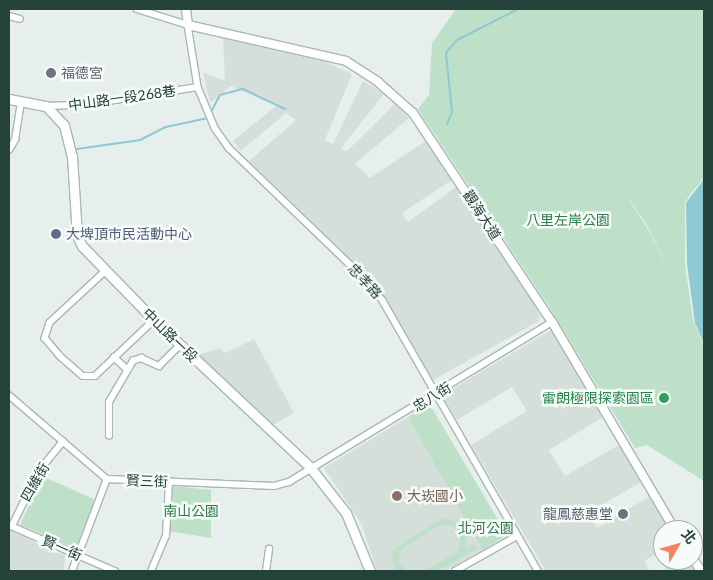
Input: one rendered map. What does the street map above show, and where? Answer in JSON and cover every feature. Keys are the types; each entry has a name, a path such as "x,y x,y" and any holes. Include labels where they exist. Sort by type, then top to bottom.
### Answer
{"main road":[{"path":"9,99 46,106"},
{"name":"中山路一段","path":"46,106 64,124 70,139 77,235 105,272 310,467 346,513 370,571"}],"street":[{"path":"137,9 188,25"},
{"name":"忠孝路","path":"186,9 198,87 215,128 230,148 363,277 383,301 538,571"},
{"path":"9,16 20,19"},
{"name":"觀海大道","path":"188,25 346,61 378,82 413,113 439,149 552,322 669,520"},
{"name":"中山路一段268巷","path":"46,106 83,106 198,87"},
{"path":"9,150 15,140 22,101"},
{"path":"105,272 58,313 45,338 60,356 86,378 95,376 154,320"},
{"name":"忠八街","path":"310,467 437,394 552,322"},
{"path":"109,436 110,402 127,369 141,358 159,366 180,345"},
{"path":"114,357 127,369"},
{"name":"賢三街","path":"9,395 107,479 274,486 289,482 310,467"},
{"name":"四維街","path":"10,526 39,471 63,441"},
{"path":"72,571 107,479"},
{"path":"151,571 166,536 169,482"},
{"name":"賢一街","path":"10,526 115,571"},
{"path":"455,571 517,536"},
{"path":"266,571 268,549"}],"shaded area":[{"path":"223,38 325,62 352,74 325,140 333,144 363,81 384,94 341,148 346,152 395,104 409,118 355,164 370,178 427,140 453,179 402,213 408,222 457,186 532,301 540,316 539,321 433,380 391,307 368,276 249,161 296,120 286,113 241,151 233,141 276,106 231,86 210,103 203,72 225,81"},
{"path":"551,330 603,417 549,450 565,476 619,445 641,482 588,513 597,528 650,496 665,520 653,520 653,556 644,561 650,571 546,571 471,445 527,411 512,387 457,420 442,395"},
{"path":"254,339 294,413 271,426 200,357 200,354 220,348 225,353"},
{"name":"大崁國小","path":"408,417 482,550 445,571 377,571 362,525 324,468"},
{"path":"9,530 66,556 63,571 9,571"},
{"path":"694,570 695,571 661,571"}],"green space":[{"name":"八里左岸公園","path":"456,9 704,9 704,177 685,202 685,265 693,320 704,346 704,481 647,445 635,448 548,305 418,109 429,95 432,43","holes":["623,190 647,225 672,279 649,231"]},
{"name":"北河公園","path":"429,403 507,535 482,550 408,417"},
{"path":"42,476 97,500 75,549 20,524"},
{"name":"南山公園","path":"173,486 211,490 211,538 169,531"},
{"path":"442,519 451,519 461,525 467,535 466,548 475,544 477,549 438,571 423,571 457,552 460,547 460,532 452,526 441,525 403,548 398,561 405,571 395,571 392,553 396,547"}],"water":[{"path":"704,179 704,344 695,323 687,264 686,203"}],"waterway":[{"path":"447,124 452,112 446,53 457,40 518,9"},
{"path":"212,110 220,95 243,89 285,109"},
{"path":"77,149 140,140 166,127 208,118"}],"place":[{"name":"福德宮","path":"51,73"},
{"name":"大埤頂市民活動中心","path":"56,234"},
{"name":"雷朗極限探索園區","path":"664,398"},
{"name":"大崁國小","path":"397,496"},
{"name":"龍鳳慈惠堂","path":"623,514"}]}
